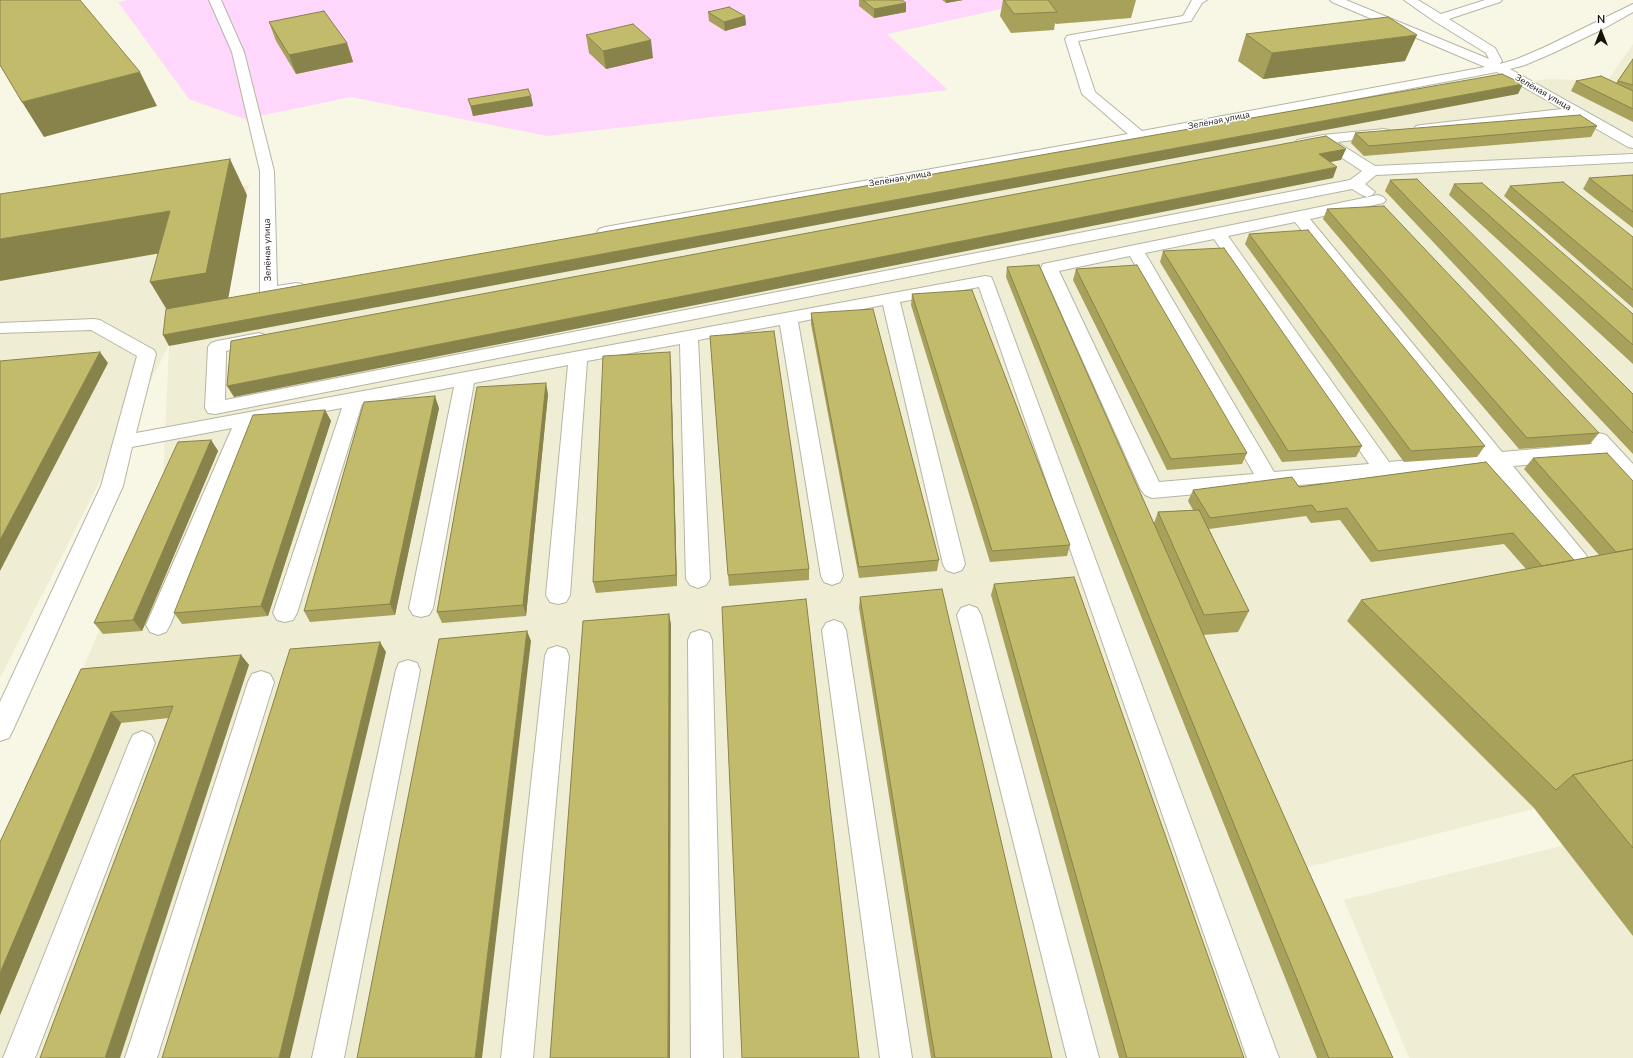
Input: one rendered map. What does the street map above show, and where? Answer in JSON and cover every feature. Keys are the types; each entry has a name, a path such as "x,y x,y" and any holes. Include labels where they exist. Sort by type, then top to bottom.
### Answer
{"street":[{"name":"Зелёная улица","path":"214,0 238,52 267,170 269,293 308,286"},
{"path":"1139,136 1089,94 1071,39 1187,19 1198,0 1201,0"},
{"path":"1336,0 1499,68 1521,62 1549,50 1599,26 1633,7"},
{"path":"1410,0 1491,51 1499,68"},
{"path":"1438,19 1496,0"},
{"name":"Зелёная улица","path":"590,235 1139,136 1499,68 1633,144"},
{"path":"1283,147 1323,139 1576,112"},
{"path":"1323,139 1372,171 1633,158"},
{"path":"272,337 217,347 215,408 1356,184 1372,171"},
{"path":"1356,184 1384,206 1299,216 1049,268 1152,490 1609,450"},
{"path":"1299,216 1578,561"},
{"path":"1218,233 1384,470"},
{"path":"1135,250 1268,480"},
{"path":"124,442 985,281 1263,1058"},
{"path":"890,298 954,564"},
{"path":"788,318 832,576"},
{"path":"0,328 94,324 147,354 112,486 0,730"},
{"path":"689,336 698,579"},
{"path":"558,595 578,358"},
{"path":"421,608 465,379"},
{"path":"284,613 354,400"},
{"path":"158,625 246,420"},
{"path":"1587,427 1633,477"},
{"path":"969,615 1083,1058"},
{"path":"834,630 896,1058"},
{"path":"700,640 707,1058"},
{"path":"517,1058 557,656"},
{"path":"328,1058 408,670"},
{"path":"141,1058 261,682"},
{"path":"19,1058 142,743"}],"shaded area":[{"path":"128,0 1024,0 1029,3 887,34 948,90 547,136 351,97 245,119 189,99 118,2"},
{"path":"1633,44 1633,783 1297,870 1380,1058 0,1058 0,861 163,482 169,345 0,678 0,226 250,185 182,318 1497,84 1551,79 1607,81"},
{"path":"1633,828 1633,1058 1409,1058 1344,900"}],"building":[{"path":"0,0 80,0 140,72 22,102 0,65"},
{"path":"863,0 902,0 906,3 874,9"},
{"path":"1004,0 1048,0 1057,12 1014,14"},
{"path":"729,7 745,16 724,22 708,12"},
{"path":"324,11 347,43 289,55 269,22"},
{"path":"1388,17 1417,35 1272,53 1246,34"},
{"path":"633,24 651,40 603,51 586,35"},
{"path":"1633,59 1633,85 1618,81"},
{"path":"1502,74 1523,84 163,335 166,309"},
{"path":"1601,76 1633,91 1633,109 1576,81"},
{"path":"528,89 531,96 471,106 468,99"},
{"path":"1580,115 1597,126 1369,146 1355,133"},
{"path":"1326,136 1346,149 1319,154 1337,167 227,386 231,341"},
{"path":"230,159 206,273 150,282 170,211 0,239 0,194"},
{"path":"1633,175 1633,212 1589,178"},
{"path":"1417,179 1633,394 1633,433 1390,180"},
{"path":"1563,182 1633,237 1633,290 1510,186"},
{"path":"1482,183 1633,314 1633,345 1454,184"},
{"path":"1384,206 1599,433 1527,438 1327,209"},
{"path":"1308,230 1485,446 1411,451 1249,234"},
{"path":"1224,248 1362,446 1288,451 1163,251"},
{"path":"1039,265 1393,1058 1329,1058 1007,267"},
{"path":"1137,265 1247,453 1171,459 1076,269"},
{"path":"972,290 1070,545 992,551 912,294"},
{"path":"873,309 939,560 859,567 811,313"},
{"path":"774,331 809,569 728,575 710,336"},
{"path":"100,352 0,540 0,361"},
{"path":"670,352 676,575 593,582 603,356"},
{"path":"546,383 523,605 437,612 477,387"},
{"path":"435,396 390,604 304,611 364,402"},
{"path":"325,410 261,606 174,613 253,415"},
{"path":"211,440 133,620 94,623 178,442"},
{"path":"1607,453 1633,481 1633,549 1616,552 1533,458"},
{"path":"1486,462 1574,560 1542,566 1513,533 1378,551 1347,508 1317,512 1312,505 1210,518 1193,490 1292,477 1299,487"},
{"path":"1199,510 1249,611 1204,615 1158,512"},
{"path":"1633,549 1633,760 1573,775 1556,790 1361,600"},
{"path":"1074,577 1244,1058 1127,1058 994,584"},
{"path":"942,589 1052,1058 935,1058 860,597"},
{"path":"806,599 859,1058 742,1058 722,607"},
{"path":"669,614 668,1058 550,1058 583,621"},
{"path":"527,631 475,1058 357,1058 439,639"},
{"path":"380,642 279,1058 162,1058 290,649"},
{"path":"241,655 105,1058 40,1058 173,706 111,712 0,973 0,842 81,669"},
{"path":"1633,760 1633,848 1573,775"}]}
